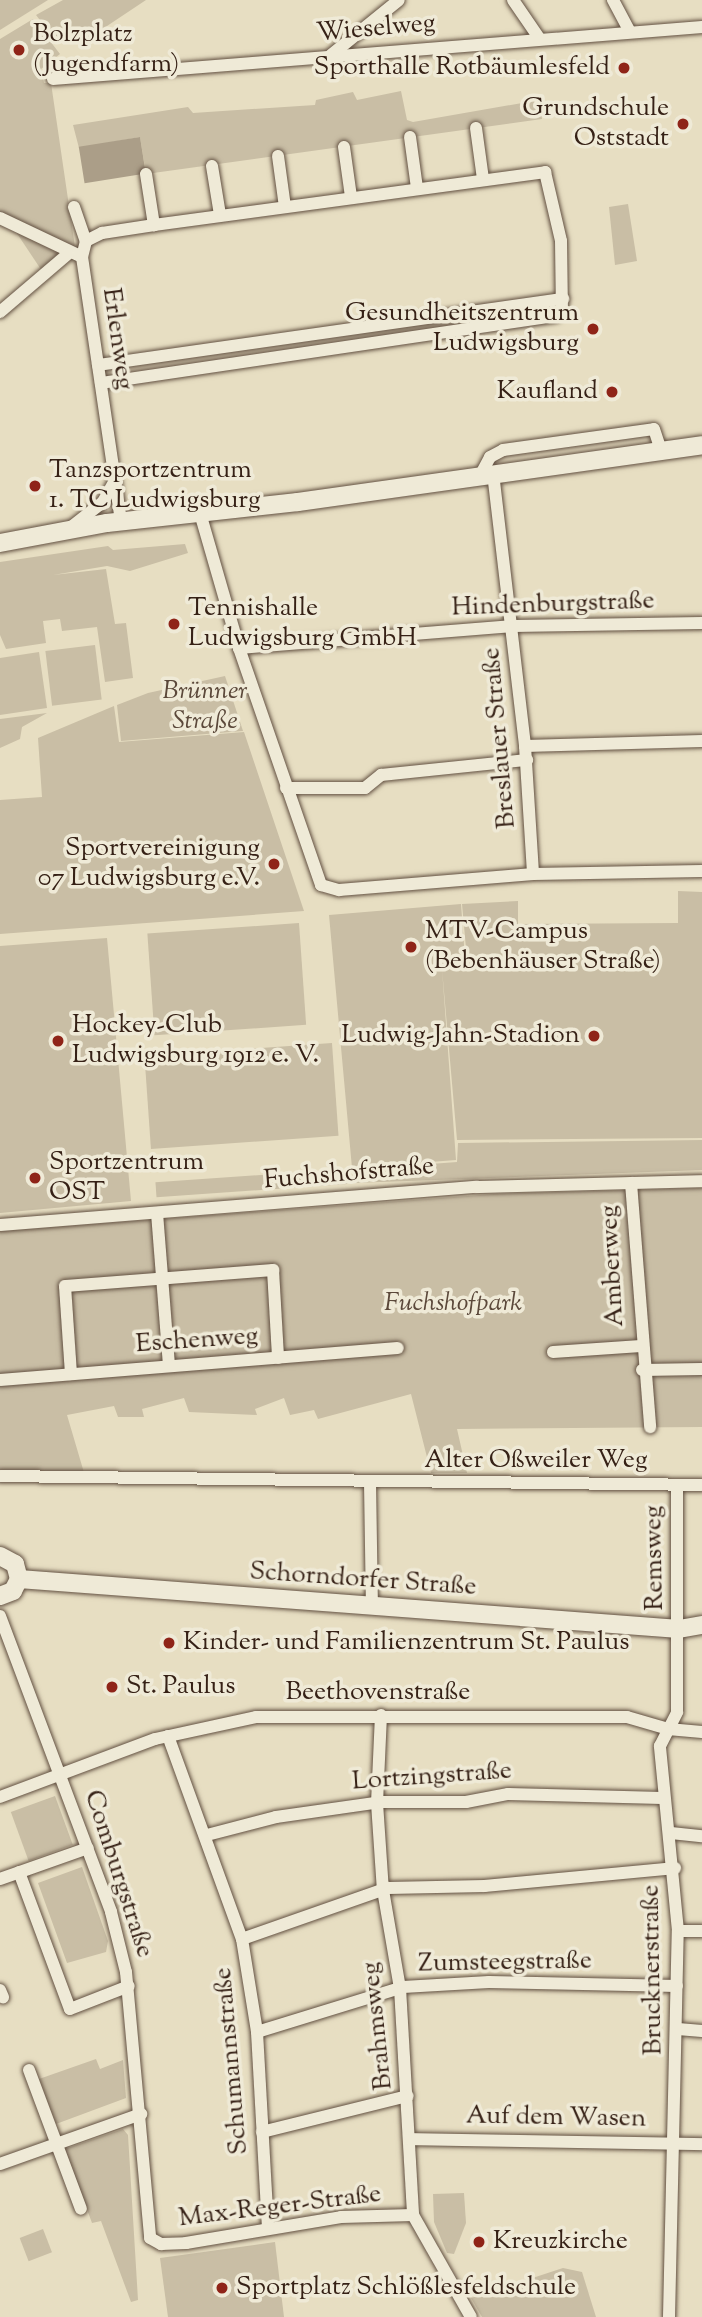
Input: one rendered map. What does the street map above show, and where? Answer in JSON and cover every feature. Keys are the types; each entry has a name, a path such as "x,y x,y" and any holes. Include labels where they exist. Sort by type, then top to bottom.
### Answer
{"main road":[{"path":"0,543 68,529 702,445"},
{"path":"0,1556 15,1564 19,1578 13,1591 0,1596"},
{"name":"Schorndorfer Straße","path":"19,1578 679,1629 702,1625"}],"street":[{"path":"330,55 399,0"},
{"path":"513,0 539,38"},
{"path":"613,0 630,32"},
{"name":"Wieselweg","path":"53,79 702,27"},
{"path":"476,128 483,178"},
{"path":"410,137 417,188"},
{"path":"344,148 351,197"},
{"path":"278,156 285,206"},
{"path":"212,166 220,215"},
{"path":"74,207 86,241 102,233 220,215 483,178 545,172 561,241 563,299 562,309 555,316 263,356 101,383"},
{"path":"146,174 154,225"},
{"path":"0,218 68,254 82,257"},
{"name":"Erlenweg","path":"86,241 82,257 121,522"},
{"path":"0,312 68,254"},
{"path":"98,365 563,299"},
{"path":"447,314 448,330"},
{"path":"262,340 263,356"},
{"name":"Breslauer Straße","path":"487,473 513,626 527,760 533,874"},
{"path":"68,529 103,502 115,480"},
{"path":"200,513 239,648 321,885 339,890 533,874 702,871"},
{"name":"Hindenburgstraße","path":"239,648 513,626 702,623"},
{"path":"525,746 702,741"},
{"path":"286,788 365,788 381,775 527,760"},
{"name":"Fuchshofstraße","path":"0,1225 476,1187 702,1181"},
{"name":"Amberweg","path":"631,1183 642,1370 650,1427"},
{"path":"157,1213 169,1366"},
{"path":"71,1374 65,1286 162,1278 273,1270 278,1358"},
{"name":"Amberweg","path":"553,1352 641,1346"},
{"name":"Eschenweg","path":"0,1380 398,1348"},
{"path":"642,1370 702,1369"},
{"name":"Alter Oßweiler Weg","path":"0,1476 702,1485"},
{"path":"370,1482 372,1607"},
{"name":"Remsweg","path":"677,1485 679,1629"},
{"name":"Comburgstraße","path":"0,1616 114,1923 129,1986 153,2241"},
{"name":"Brucknerstraße","path":"669,2317 678,2029 678,1931 675,1868 671,1833 662,1798 660,1746 677,1712 679,1629"},
{"name":"Brahmsweg","path":"381,1715 377,1802 383,1889 400,1989 413,2215 471,2317"},
{"name":"Beethovenstraße","path":"0,1797 168,1736 256,1717 627,1717 668,1729 702,1732"},
{"name":"Schumannstraße","path":"168,1736 207,1835 242,1939 257,2032 268,2228"},
{"name":"Lortzingstraße","path":"207,1835 288,1815 377,1802 466,1802 508,1794 662,1798"},
{"path":"671,1833 702,1836"},
{"path":"0,1880 88,1848"},
{"path":"242,1939 383,1889 485,1886 675,1868"},
{"path":"19,1872 70,2009 129,1986"},
{"path":"678,1931 702,1931"},
{"name":"Zumsteegstraße","path":"257,2032 400,1989 489,1982 677,1986"},
{"path":"678,2029 702,2031"},
{"path":"29,2070 81,2209"},
{"path":"262,2132 408,2096"},
{"path":"0,2164 141,2114"},
{"name":"Auf dem Wasen","path":"410,2139 702,2144"},
{"name":"Max-Reger-Straße","path":"153,2241 186,2243 341,2217 413,2215"}],"green space":[{"path":"0,0 48,0 0,30"},
{"path":"63,0 146,0 80,44 69,35 53,37 36,15"},
{"path":"33,19 60,54 41,69 44,83 51,83 75,247 0,214 0,39"},
{"path":"401,91 407,120 413,122 539,100 542,119 146,174 140,137 79,148 73,125 188,107 193,113 315,105 316,100 353,92 357,100"},
{"path":"628,204 637,261 615,265 609,207"},
{"path":"16,232 57,252 58,263 44,274"},
{"path":"185,544 188,553 130,571 107,566 53,575 106,569 115,624 126,623 133,678 105,682 97,627 62,631 60,619 43,621 46,643 6,649 0,635 0,562 108,546 113,550"},
{"path":"95,645 102,700 52,706 45,651"},
{"path":"39,652 47,708 0,715 0,658"},
{"name":"Brünner Straße","path":"225,676 243,731 121,741 117,705 148,693"},
{"path":"114,706 119,742 244,732 304,911 0,934 0,800 42,797 38,738"},
{"path":"47,713 22,727 20,739 0,748 0,719"},
{"name":"Ludwig-Jahn-Stadion","path":"678,891 702,892 702,1138 457,1140 442,969 456,1160 352,1168 329,915 461,904 465,958 452,965 467,959 462,904 518,901 518,924 678,923"},
{"path":"299,923 306,1025 154,1035 147,934"},
{"name":"Hockey-Club Ludwigsburg 1912 e. V.","path":"107,938 131,1201 0,1213 0,946"},
{"path":"332,1043 338,1136 151,1149 144,1056"},
{"path":"702,1140 702,1170 353,1183 352,1170 457,1162 458,1143"},
{"path":"346,1169 347,1184 157,1197 155,1182"},
{"name":"Fuchshofpark","path":"702,1188 702,1427 457,1429 467,1473 431,1473 411,1394 318,1419 314,1410 290,1415 284,1398 255,1409 257,1415 189,1412 184,1398 142,1409 144,1417 118,1417 114,1406 67,1415 85,1476 0,1476 0,1231 494,1194"},
{"path":"55,1796 73,1845 29,1861 11,1812"},
{"path":"82,1867 108,1941 106,1952 67,1963 38,1883"},
{"path":"96,2059 100,2069 123,2060 126,2098 56,2124 39,2079"},
{"path":"123,2129 128,2135 138,2300 131,2302 101,2221 92,2223 65,2149"},
{"path":"464,2193 466,2223 454,2254 447,2253 434,2222 433,2194"},
{"path":"43,2229 52,2252 29,2261 20,2238"},
{"name":"Sportplatz Schlößlesfeldschule","path":"275,2242 284,2317 168,2317 160,2258"},
{"path":"563,2268 582,2272 596,2317 482,2317 471,2298"}],"shaded area":[{"path":"140,137 146,174 85,183 79,147"}],"place":[{"name":"Bolzplatz (Jugendfarm)","path":"19,50"},
{"name":"Sporthalle Rotbäumlesfeld","path":"624,68"},
{"name":"Grundschule Oststadt","path":"683,124"},
{"name":"Gesundheitszentrum Ludwigsburg","path":"593,329"},
{"name":"Kaufland","path":"612,392"},
{"name":"Tanzsportzentrum 1. TC Ludwigsburg","path":"35,486"},
{"name":"Tennishalle Ludwigsburg GmbH","path":"174,624"},
{"name":"Sportvereinigung 07 Ludwigsburg e.V.","path":"274,864"},
{"name":"MTV-Campus (Bebenhäuser Straße)","path":"411,947"},
{"name":"Ludwig-Jahn-Stadion","path":"594,1036"},
{"name":"Hockey-Club Ludwigsburg 1912 e. V.","path":"58,1041"},
{"name":"Sportzentrum OST","path":"35,1178"},
{"name":"Kinder- und Familienzentrum St. Paulus","path":"169,1643"},
{"name":"St. Paulus","path":"112,1687"},
{"name":"Kreuzkirche","path":"479,2242"},
{"name":"Sportplatz Schlößlesfeldschule","path":"222,2288"}]}
